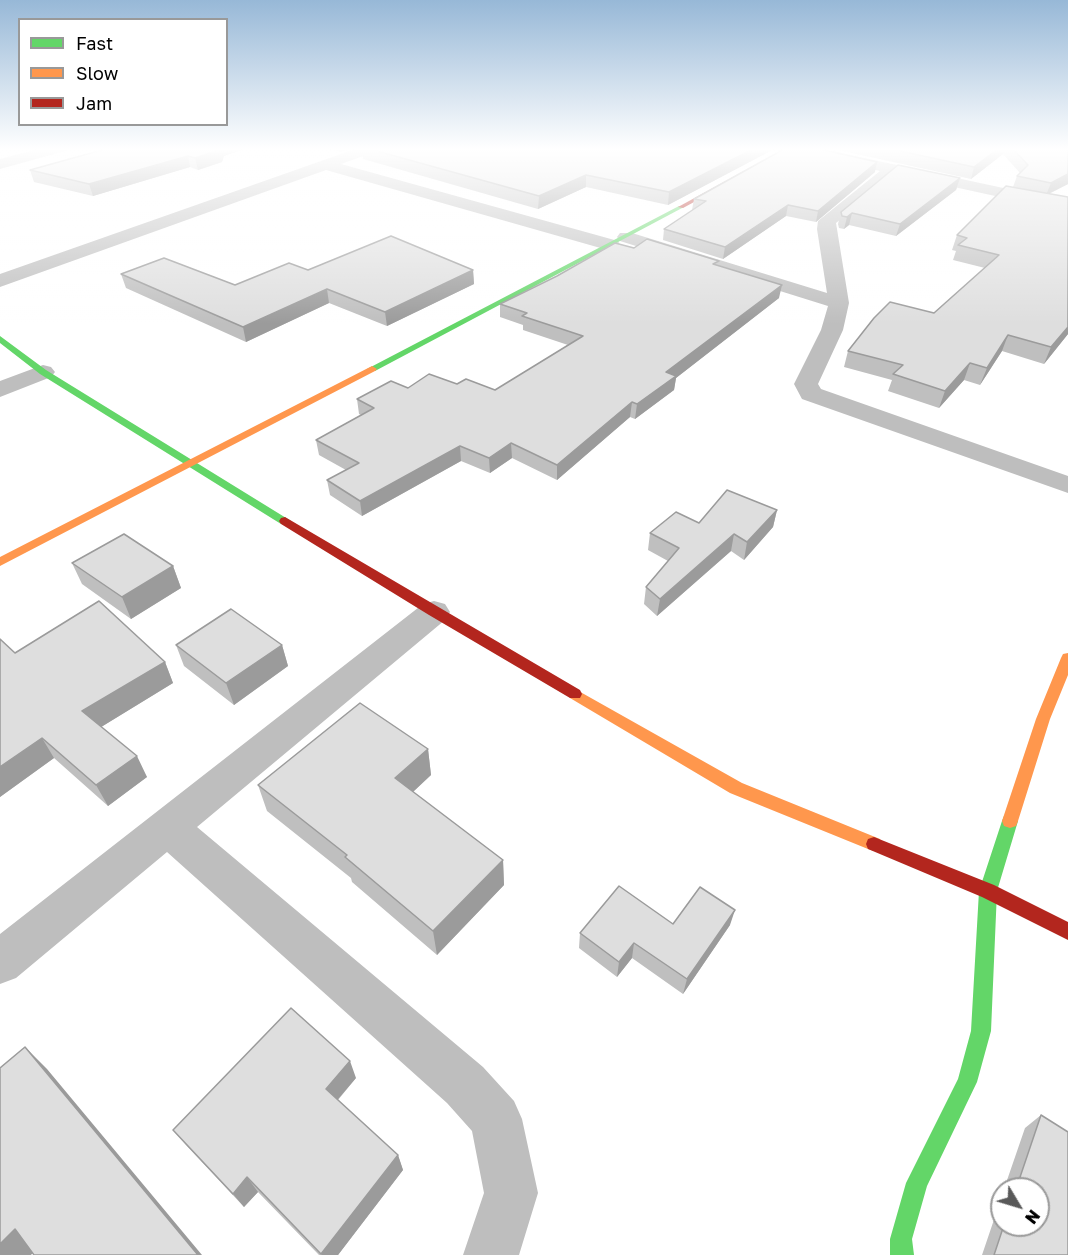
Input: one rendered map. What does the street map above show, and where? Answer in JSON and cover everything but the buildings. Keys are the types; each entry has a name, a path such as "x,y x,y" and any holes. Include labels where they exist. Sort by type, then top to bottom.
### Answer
{"street":[{"path":"0,281 210,207"},
{"path":"486,207 839,303"},
{"path":"0,562 688,207"},
{"path":"845,207 827,221 826,229 839,303 832,330 806,384 811,394 1068,485"},
{"path":"0,339 43,372 434,612 736,788 988,891 1068,931"},
{"path":"0,390 43,372"},
{"path":"0,962 434,612"},
{"path":"902,1255 901,1239 917,1183 967,1082 981,1030 988,891 1043,719 1068,658"},
{"path":"168,827 465,1085 496,1119 511,1193 491,1255"}],"traffic: fast":[{"path":"372,369 681,207"},
{"path":"0,339 43,372 285,521"},
{"path":"902,1255 901,1239 917,1183 967,1082 981,1031 988,891 1010,821"}],"traffic: slow":[{"path":"0,562 372,369"},
{"path":"1010,821 1043,719 1068,658"},
{"path":"575,694 736,788 874,844"}],"traffic: jam":[{"path":"285,521 434,612 575,694"},
{"path":"874,844 988,891 1068,931"}]}
